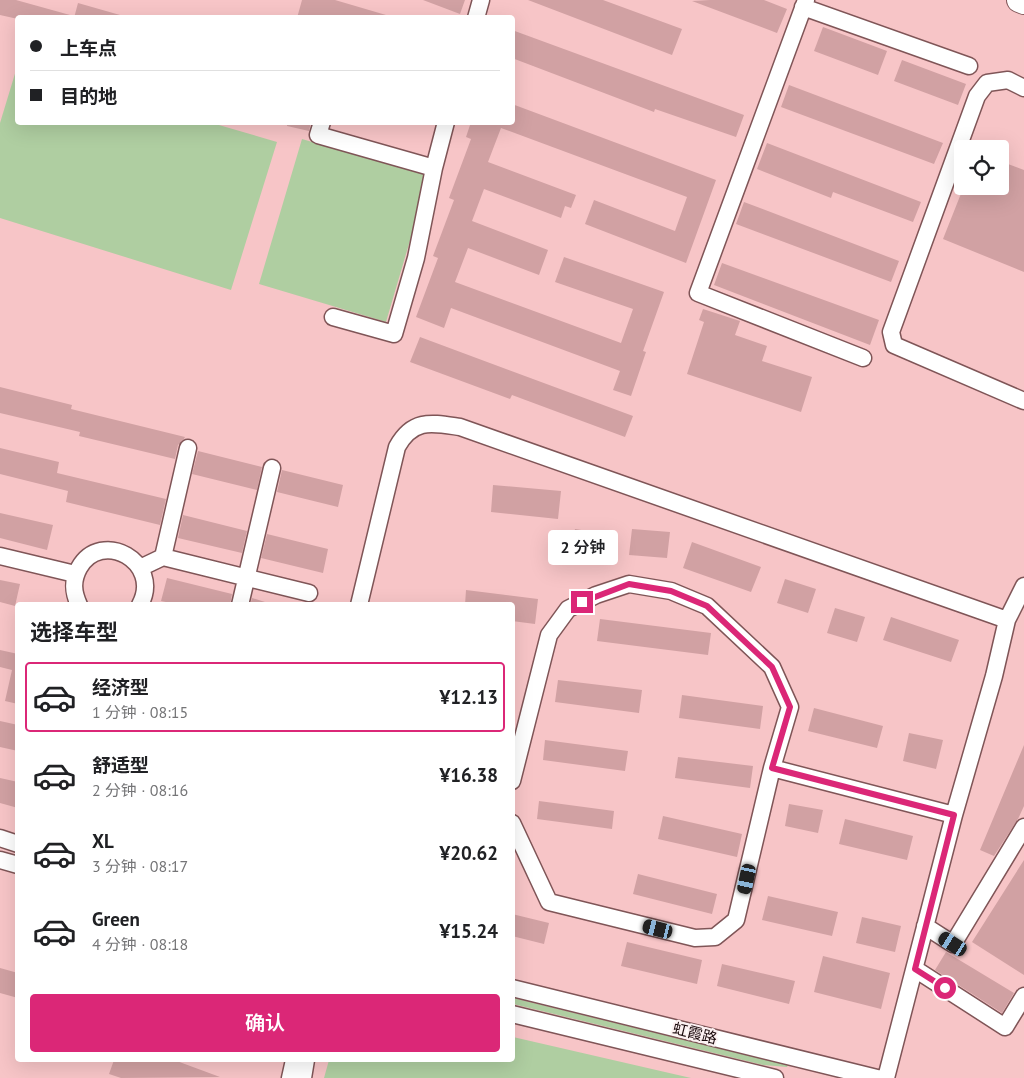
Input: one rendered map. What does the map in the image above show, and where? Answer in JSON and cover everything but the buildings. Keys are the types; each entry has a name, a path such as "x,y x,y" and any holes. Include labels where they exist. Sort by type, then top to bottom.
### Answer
{"highway":[{"path":"1018,0 1024,2"}],"street":[{"path":"477,15 481,0"},
{"path":"863,358 698,292 805,4 968,66"},
{"path":"1024,88 1008,80 987,83 977,96 891,332 894,345 1024,401"},
{"path":"321,125 318,135 434,168"},
{"path":"333,318 394,334 416,258 434,168 445,125"},
{"path":"360,602 398,447 403,437 412,428 430,422 460,427 1007,620"},
{"path":"163,557 188,448"},
{"path":"241,602 272,468"},
{"path":"78,602 74,591 75,574 81,564 91,555 102,551 115,551 127,554 140,568 146,585 141,602"},
{"path":"0,556 75,574"},
{"path":"140,568 163,557 309,593"},
{"path":"515,829 550,902 695,938 715,938 736,920 772,768 790,707 772,667 707,606 671,591 629,584 596,595 568,609 549,635 516,752"},
{"path":"886,1078 954,815 994,676 1007,620 1024,586"},
{"path":"772,768 954,815"},
{"path":"925,926 953,944 1024,827"},
{"path":"0,838 15,843"},
{"path":"0,860 15,865"},
{"path":"915,969 1005,1026 1024,996"},
{"name":"虹霞路","path":"515,989 877,1078"},
{"name":"虹霞路","path":"515,1015 775,1078"},
{"path":"290,1078 294,1062"},
{"path":"303,1078 306,1062"}],"green space":[{"path":"15,74 15,125 219,125 277,142 231,290 0,218 0,123"},
{"path":"302,139 429,176 386,322 259,284"},
{"path":"515,998 788,1065 787,1067 763,1065 515,1004"},
{"path":"515,1037 691,1078 324,1078 328,1062 515,1062"}],"route":[{"path":"582,602 596,595 629,584 671,591 707,606 772,667 790,707 772,768 954,815 915,969 945,988"}]}
